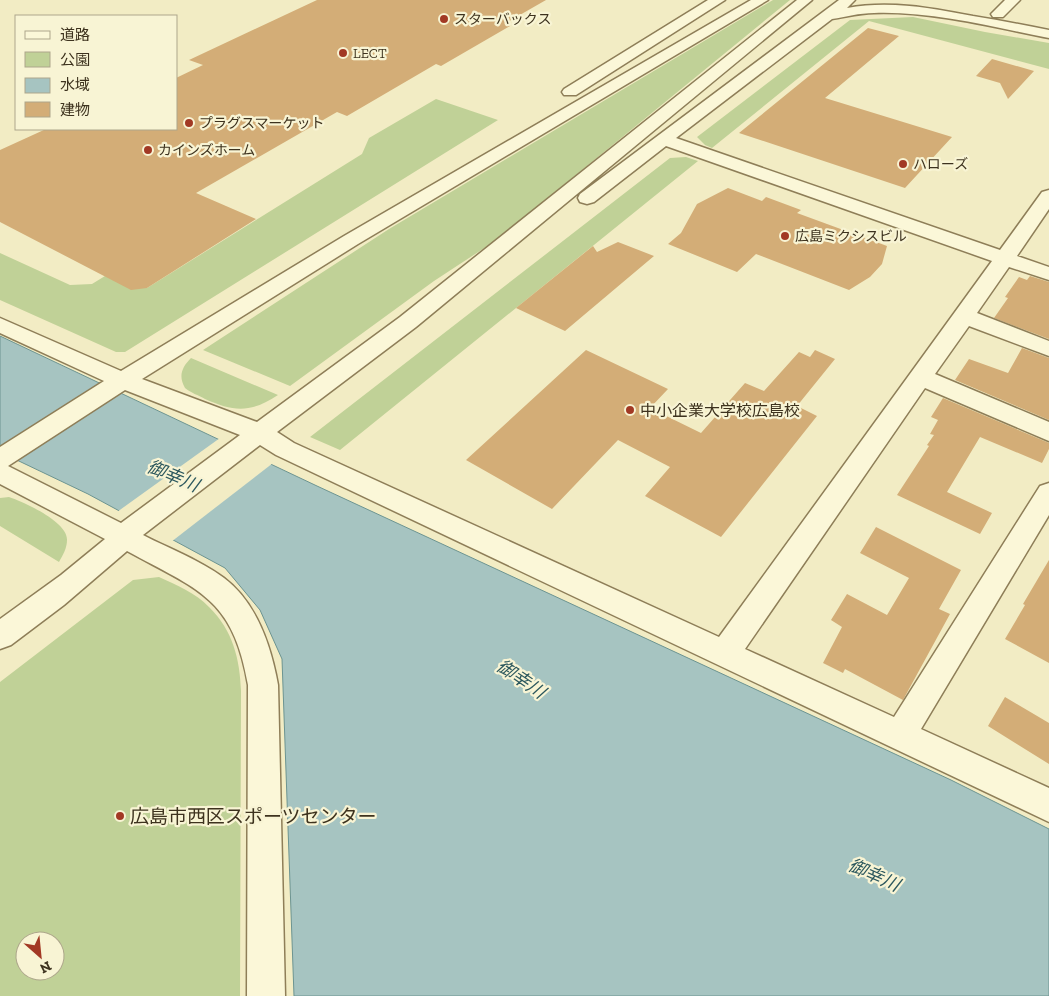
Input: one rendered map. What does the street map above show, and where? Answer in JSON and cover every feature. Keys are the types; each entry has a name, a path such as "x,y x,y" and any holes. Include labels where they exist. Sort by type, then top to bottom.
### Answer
{"street":[{"path":"555,102 718,0"},
{"path":"266,996 263,685 258,652 237,611 208,582 131,531 1,463 117,384 351,240 761,0"},
{"path":"0,636 69,585 131,531 408,322 805,0"},
{"path":"408,322 527,242 848,0"},
{"path":"901,0 997,19 1049,34"},
{"path":"939,0 960,4 997,19"},
{"path":"997,19 1013,0"},
{"path":"818,24 832,15 848,10 880,5 1049,25"},
{"path":"351,240 530,118"},
{"path":"664,140 1049,274"},
{"path":"724,654 1004,259 1046,206"},
{"path":"964,316 1049,349"},
{"path":"0,325 117,384 250,440 294,453 1049,805"},
{"path":"921,377 1049,432"},
{"path":"900,736 1049,493"}],"green space":[{"path":"773,0 790,0 495,241 434,281 290,386 203,350 389,229"},
{"path":"913,17 1049,43 1049,69 869,21 712,148 705,145 697,137 850,20"},
{"path":"436,99 498,120 125,352 116,352 0,300 0,253 70,285 92,284 105,276 147,288 362,154 369,138"},
{"path":"686,157 698,161 340,450 310,437 670,158"},
{"path":"191,358 278,395 259,405 242,409 225,406 205,399 187,390 183,384 182,372"},
{"path":"9,497 25,503 60,526 67,540 66,549 59,562 0,526 0,498"},
{"name":"広島市西区スポーツセンター","path":"159,577 186,590 209,607 224,625 237,657 241,691 240,996 0,996 0,682 133,580"}],"water":[{"name":"御幸川","path":"0,336 317,486 951,780 1049,829 1049,996 294,996 282,659 260,610 225,568 88,494 0,452"}],"pier":[{"path":"220,438 273,463 171,542 117,512"}],"building":[{"path":"317,0 546,0 504,24 510,26 441,66 436,64 347,116 337,112 196,193 256,219 147,288 131,290 0,222 0,150 44,130 178,130 178,77 203,65 189,60"},
{"path":"868,28 899,36 825,98 952,137 905,188 739,133"},
{"path":"992,59 1034,71 1008,99 1000,83 976,76"},
{"name":"広島ミクシスビル","path":"728,188 762,201 766,197 801,210 797,213 887,246 882,264 870,277 849,290 756,254 737,272 668,244 681,233 697,204"},
{"path":"618,242 654,256 565,331 516,308 593,246 597,252"},
{"path":"1030,276 1049,282 1049,339 994,318 1008,298 1005,297 1019,277 1027,280"},
{"path":"1022,348 1049,358 1049,420 955,380 969,359 1008,373"},
{"path":"586,350 668,389 650,408 701,433 745,383 764,391 799,352 810,357 815,350 835,359 797,406 817,416 721,537 645,496 670,467 618,440 552,509 466,460"},
{"path":"943,398 1049,443 1049,449 1042,463 980,437 947,492 992,513 980,534 897,495 929,446 927,445 934,435 930,434 938,420 931,417"},
{"path":"876,527 961,570 939,609 950,614 903,700 845,669 843,673 823,663 842,627 831,620 847,594 887,615 909,578 860,553"},
{"path":"1049,560 1049,663 1005,639"},
{"path":"1005,697 1049,723 1049,764 988,726"}],"place":[{"name":"スターバックス","path":"444,19"},
{"name":"LECT","path":"343,53"},
{"name":"プラグスマーケット","path":"189,123"},
{"name":"カインズホーム","path":"148,150"},
{"name":"ハローズ","path":"903,164"},
{"name":"広島ミクシスビル","path":"785,236"},
{"name":"中小企業大学校広島校","path":"630,410"},
{"name":"広島市西区スポーツセンター","path":"120,816"}]}
